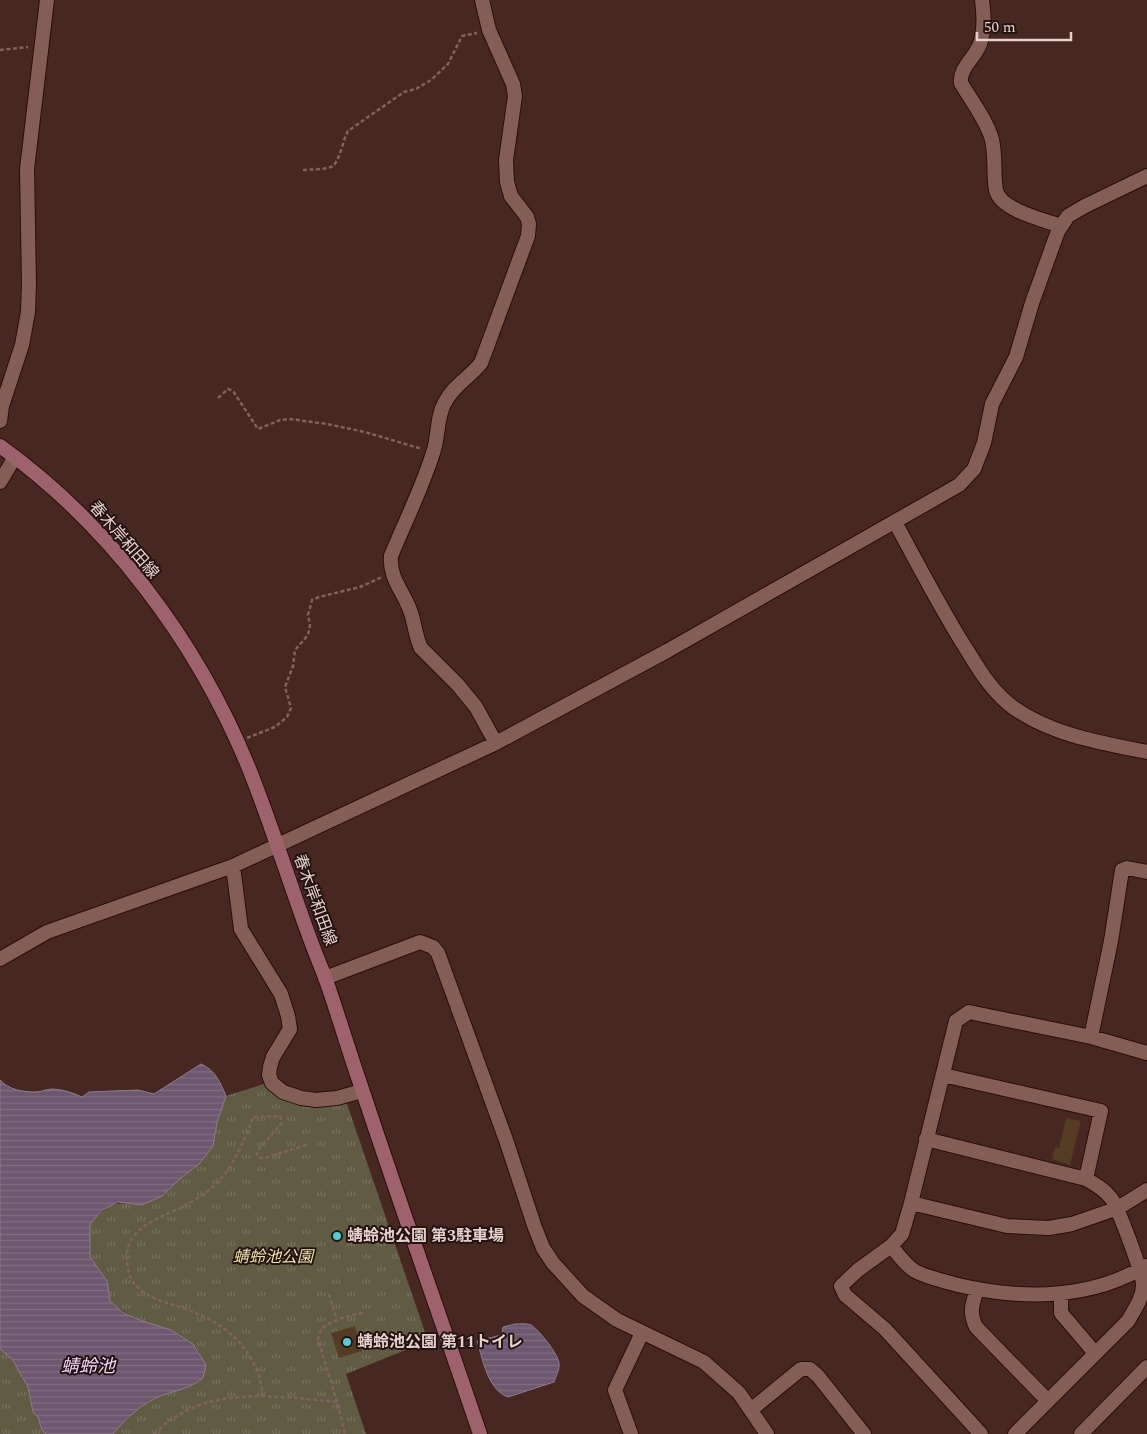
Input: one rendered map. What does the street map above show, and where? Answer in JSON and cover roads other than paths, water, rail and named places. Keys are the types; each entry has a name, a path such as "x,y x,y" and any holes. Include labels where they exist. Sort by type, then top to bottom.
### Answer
{"main road":[{"name":"春木岸和田線","path":"0,446 51,488 94,528 138,580 169,622 201,672 237,742 278,846 325,978 480,1434"}],"street":[{"path":"0,421 2,406 22,345 28,312 30,284 27,169 47,0"},
{"path":"482,0 489,30 513,84 515,96 506,160 507,182 511,196 527,217 529,224 481,363 452,389 444,404 439,417 434,452 391,556 390,566 410,610 417,640 421,648 458,684 476,707 493,738"},
{"path":"982,0 983,35 974,56 962,70 960,83 987,126 992,140 996,192 1002,201 1012,208 1061,226"},
{"path":"0,959 47,932 233,866 494,744 666,651 959,485 974,469 984,443 992,404 1016,357 1048,256 1061,226 1068,216 1085,206 1147,176"},
{"path":"0,482 15,457"},
{"path":"895,522 967,651 986,682 1002,698 1014,708 1054,729 1087,739 1147,752"},
{"path":"233,866 241,929 281,994 288,1016 290,1029 273,1057 270,1067 269,1075 272,1083 283,1092 301,1098 316,1100 337,1098 362,1091"},
{"path":"1091,1037 1111,941 1122,870 1127,868 1147,872"},
{"path":"325,978 420,942 433,946 438,953 479,1065 542,1248 553,1264 583,1296 617,1320 704,1362 739,1393 768,1434"},
{"path":"981,1434 885,1330 845,1295 841,1286 858,1270 891,1246 902,1234 956,1021 969,1012 1091,1037 1147,1053"},
{"path":"943,1075 1101,1111 1086,1178"},
{"path":"926,1139 1086,1178 1103,1189 1118,1208 1143,1268 1143,1284 1140,1299 1128,1321 1015,1434"},
{"path":"911,1204 1007,1226 1049,1228 1072,1224 1118,1208 1147,1190"},
{"path":"891,1246 913,1271 942,1281 977,1289 1034,1296 1088,1290 1143,1268"},
{"path":"977,1289 971,1317 976,1327 1048,1401"},
{"path":"1060,1293 1061,1313 1095,1353"},
{"path":"631,1434 614,1390 642,1333"},
{"path":"752,1409 801,1369 810,1370 818,1376 864,1434"},
{"path":"1081,1434 1146,1369"}],"water":[{"name":"蜻蛉池","path":"201,1064 213,1073 226,1096 217,1122 213,1146 200,1163 162,1196 142,1205 118,1202 102,1210 90,1224 90,1257 107,1281 110,1301 124,1313 171,1330 193,1344 206,1365 203,1378 189,1386 148,1402 129,1416 113,1434 46,1434 42,1430 38,1417 33,1412 28,1387 12,1359 0,1349 0,1080 8,1086 21,1091 36,1092 56,1089 82,1097 89,1092 138,1090 154,1094"},
{"path":"515,1324 531,1325 552,1348 559,1365 554,1382 508,1397 496,1388 487,1374 477,1341 502,1335 503,1327"}],"place":[{"name":"蜻蛉池公園 第3駐車場","path":"337,1236"},
{"name":"蜻蛉池公園 第11トイレ","path":"347,1342"}],"park label":[{"name":"蜻蛉池公園","path":"273,1257"}]}
